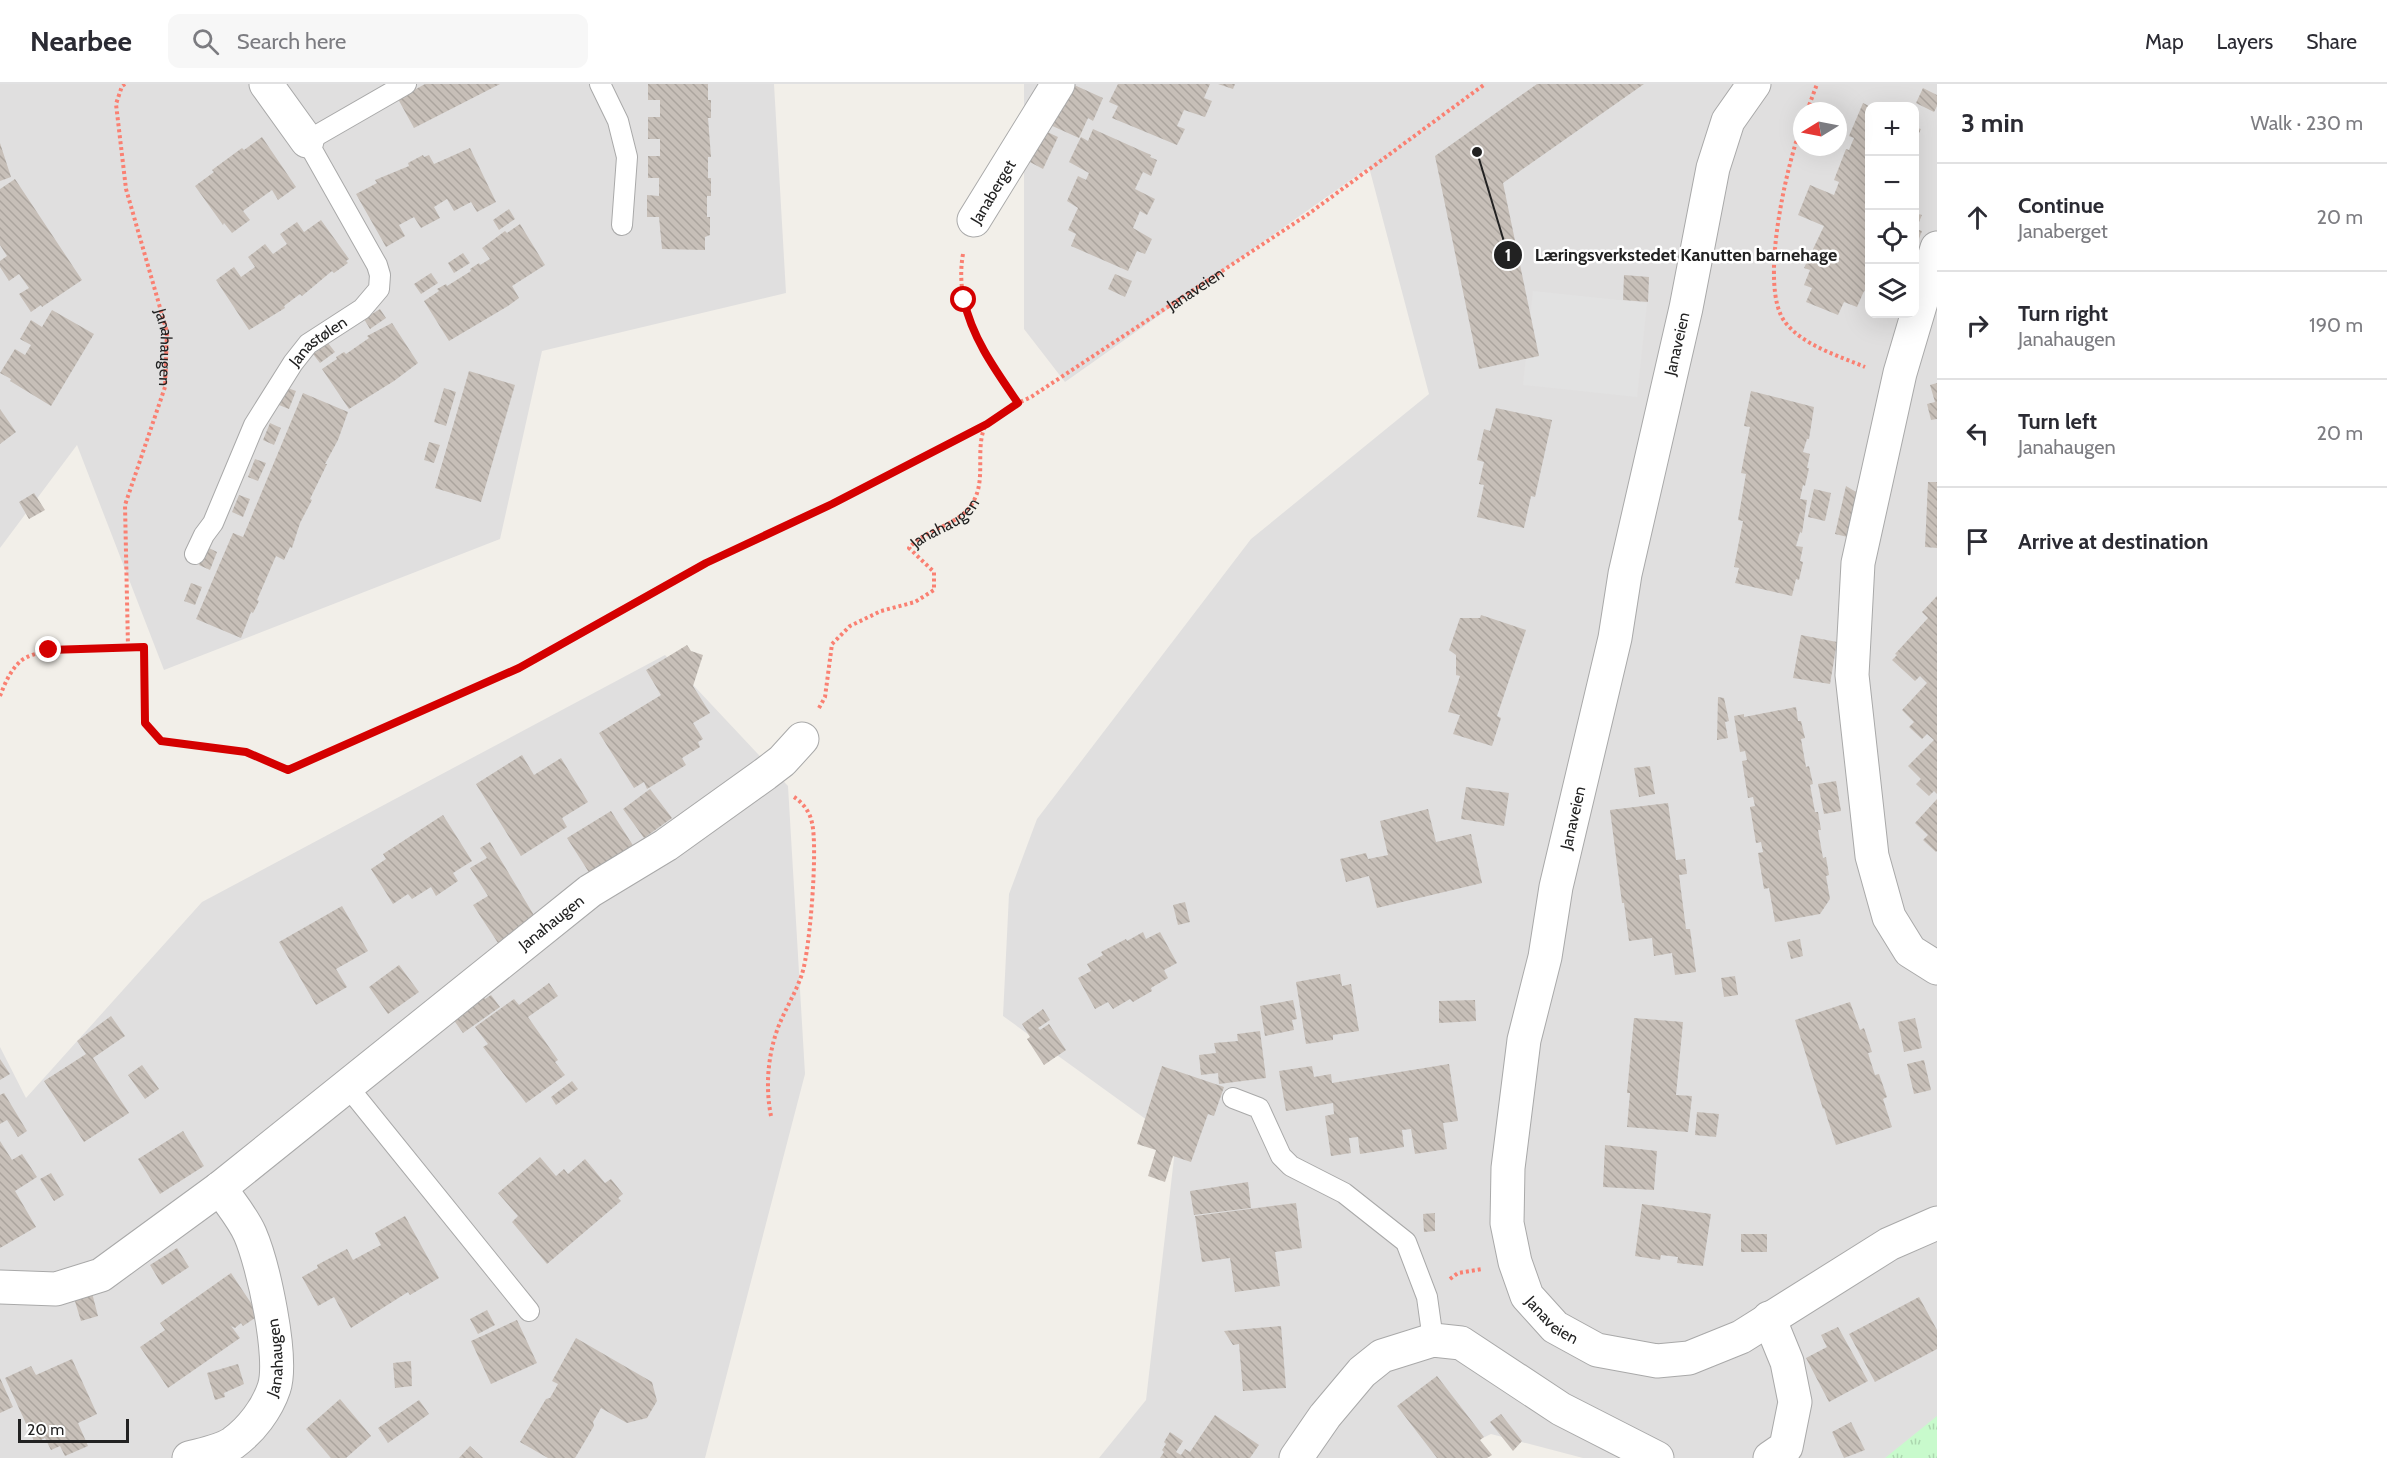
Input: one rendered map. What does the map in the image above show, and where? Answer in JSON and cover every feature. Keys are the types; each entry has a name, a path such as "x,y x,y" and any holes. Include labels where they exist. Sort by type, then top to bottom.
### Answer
{"street":[{"name":"Janastølen","path":"266,84 307,141"},
{"name":"Janaberget","path":"974,220 1058,84"},
{"name":"Janaveien","path":"1754,84 1728,121 1713,168 1686,308 1625,574 1615,638 1556,887 1545,957 1524,1040 1508,1168 1507,1223 1515,1262 1527,1296 1555,1328 1598,1350 1658,1361 1689,1358 1741,1336 1889,1244 1937,1223"},
{"path":"1937,248 1900,373 1858,563 1852,675 1872,856 1889,917 1910,951 1937,968"},
{"name":"Janahaugen","path":"0,1287 56,1288 101,1275 220,1188 348,1088 590,891 666,845 782,761 802,739"},
{"name":"Janahaugen","path":"189,1458 216,1451 237,1450 259,1416 274,1386 274,1340 257,1253 250,1232 220,1188"},
{"path":"1769,1318 1787,1362 1795,1402 1785,1454"},
{"path":"1296,1458 1325,1416 1362,1372 1382,1356 1433,1340 1461,1343 1561,1408 1616,1449 1657,1458"}],"lane":[{"path":"307,141 406,84"},
{"path":"600,84 618,121 627,157 622,225"},
{"name":"Janastølen","path":"195,554 213,523 254,425 293,363 308,344 362,309 379,289 380,275 377,265 307,141"},
{"path":"348,1088 529,1311"},
{"path":"1233,1098 1259,1108 1281,1156 1291,1166 1344,1193 1406,1242 1427,1297 1433,1340"}],"path":[{"name":"Janahaugen","path":"125,84 122,86 116,104 126,189 167,332 165,387 125,505 128,647"},
{"name":"Janaveien","path":"1018,403 1031,397 1307,215 1485,84"},
{"path":"1810,102 1817,84"},
{"path":"1793,154 1784,183 1775,250 1776,304 1785,323 1812,345 1880,374 1900,373"},
{"name":"Janaberget","path":"974,220 963,249 960,271 968,318 989,360 1018,403"},
{"path":"0,696 7,678 23,660 49,650 144,647 145,723 161,741 246,752 288,770 519,668 706,563 832,504 987,424 1018,403"},
{"name":"Janahaugen","path":"802,739 825,697 832,644 850,626 881,611 915,602 934,590 934,572 909,548 915,540 963,515 973,503 979,489 982,434 987,424"},
{"path":"765,774 803,804 812,822 815,847 807,955 802,974 778,1028 768,1071 767,1094 771,1116"},
{"path":"1427,1297 1458,1273 1515,1262"}],"shaded area":[{"path":"0,84 774,84 786,293 542,351 500,539 164,670 77,445 0,548"},
{"path":"1024,84 1937,84 1937,1458 1583,1458 1491,1434 1442,1458 1099,1458 1146,1400 1176,1141 1003,1016 1009,894 1037,819 1251,539 1429,394 1369,167 1065,382 1024,329"},
{"path":"1533,291 1647,303 1637,397 1523,385"},
{"path":"665,655 788,786 805,1074 705,1458 0,1458 0,1047 26,1098 202,902"}],"green space":[{"path":"1937,1416 1937,1458 1885,1458"}],"building":[{"path":"425,84 500,84 414,128 398,99"},
{"path":"648,84 708,84 708,100 711,100 711,118 708,118 711,157 708,157 708,178 711,178 711,196 707,196 710,235 705,237 705,250 662,249 659,217 647,217 647,195 659,196 659,178 648,178 648,156 660,156 660,139 648,139 648,117 660,117 660,100 648,100"},
{"path":"1072,84 1103,98 1093,121 1088,118 1079,138 1048,124"},
{"path":"1118,84 1210,84 1204,98 1212,101 1205,117 1184,110 1177,126 1185,129 1177,145 1112,118 1118,106 1109,102"},
{"path":"1218,84 1235,84 1233,89"},
{"path":"1537,84 1644,84 1503,183 1539,356 1479,369 1435,156"},
{"path":"1923,88 1937,95 1937,106 1934,112 1916,102"},
{"path":"1863,103 1865,104 1865,291 1857,307 1844,302 1838,315 1806,302 1812,288 1804,285 1810,270 1804,268 1824,226 1798,215 1810,185 1834,195 1839,182 1834,180 1843,156 1847,156 1847,149 1849,150 1854,138 1849,136"},
{"path":"1093,129 1151,155 1150,157 1157,160 1151,176 1143,172 1135,189 1155,199 1147,215 1140,211 1133,228 1152,239 1145,254 1137,251 1128,271 1071,246 1076,234 1068,230 1078,208 1067,201 1078,176 1086,180 1089,173 1069,162 1081,137 1088,141"},
{"path":"1043,130 1058,137 1043,169 1028,161"},
{"path":"262,137 296,187 278,200 272,190 243,211 250,220 232,233 224,223 223,225 195,186 242,148 244,150"},
{"path":"0,143 11,177 0,181"},
{"path":"470,148 496,202 477,212 471,202 454,211 447,199 434,207 440,218 421,228 414,217 399,225 405,236 386,247 356,194 377,183 375,180 409,166 408,163 423,155 424,157 429,155 434,164"},
{"path":"15,179 82,280 31,312 19,294 29,288 19,274 9,281 0,267 0,261 7,256 0,245 0,189"},
{"path":"509,209 515,219 499,230 493,220"},
{"path":"321,220 349,259 346,261 348,263 334,273 332,271 302,296 300,294 284,306 285,308 249,330 216,280 234,267 241,277 255,267 248,257 265,244 273,254 287,244 280,234 297,222 304,232"},
{"path":"520,224 545,265 512,286 519,298 449,341 424,301 439,291 437,289 446,284 447,286 471,271 470,269 479,263 480,265 490,259 482,248 505,231 507,233"},
{"path":"463,253 470,263 454,273 448,263"},
{"path":"431,273 438,283 421,294 414,284"},
{"path":"1115,274 1132,281 1125,297 1108,289"},
{"path":"1624,275 1649,277 1648,302 1623,300"},
{"path":"380,309 386,318 370,329 364,319"},
{"path":"52,310 94,334 51,406 0,373 15,349 25,355 31,345 20,339 31,320 42,327"},
{"path":"392,323 418,363 349,409 322,369 337,359 336,357 344,352 346,354 369,338 367,336"},
{"path":"328,343 335,352 320,363 313,354"},
{"path":"469,371 515,385 481,502 435,488"},
{"path":"1937,383 1937,419 1931,420 1927,404 1935,402 1930,385"},
{"path":"285,387 296,391 289,409 279,405"},
{"path":"444,388 456,392 446,426 434,422"},
{"path":"1751,391 1814,407 1809,439 1807,439 1803,452 1810,454 1805,486 1803,485 1800,499 1807,500 1802,533 1800,532 1796,546 1803,547 1800,561 1803,562 1792,596 1735,583 1739,568 1734,567 1743,521 1738,520 1746,474 1741,473 1750,427 1744,426"},
{"path":"303,393 348,412 338,440 325,464 327,464 310,499 312,500 300,523 292,548 290,547 284,560 276,556 257,600 259,601 253,613 251,612 241,638 196,619 233,533 243,537"},
{"path":"1496,408 1552,420 1535,497 1531,496 1524,528 1477,517 1484,485 1479,484 1484,462 1477,460 1484,429 1490,431"},
{"path":"0,409 16,432 0,444"},
{"path":"270,423 281,428 274,445 263,440"},
{"path":"429,442 440,445 434,463 424,460"},
{"path":"255,459 266,463 258,481 248,477"},
{"path":"1928,482 1937,482 1937,548 1925,547"},
{"path":"1846,486 1863,496 1856,539 1835,534"},
{"path":"1814,489 1831,493 1825,521 1808,517"},
{"path":"34,493 45,510 29,519 19,502"},
{"path":"239,495 250,499 243,517 232,512"},
{"path":"207,547 217,552 210,570 199,565"},
{"path":"191,583 202,587 195,605 184,601"},
{"path":"1937,596 1937,794 1934,791 1929,796 1916,784 1921,779 1908,766 1934,740 1927,734 1922,739 1909,727 1914,722 1902,710 1927,683 1920,676 1915,681 1892,660 1928,618 1922,612"},
{"path":"1481,615 1526,630 1497,716 1501,718 1492,746 1453,734 1460,715 1448,712 1460,676 1456,675 1456,655 1449,650 1460,618 1480,618"},
{"path":"1801,635 1837,642 1830,684 1793,678"},
{"path":"687,645 691,651 703,655 693,686 710,713 693,723 703,739 698,742 700,747 682,758 686,765 647,789 644,782 634,788 599,733 661,695 646,670"},
{"path":"1718,697 1724,698 1729,721 1725,722 1728,738 1717,740"},
{"path":"1796,707 1798,721 1801,721 1805,738 1801,739 1806,767 1809,766 1813,784 1810,785 1815,812 1818,812 1821,830 1818,830 1823,858 1826,857 1829,875 1826,876 1830,899 1820,914 1775,922 1769,888 1764,889 1758,853 1763,852 1761,842 1756,843 1750,807 1755,806 1753,797 1748,798 1742,761 1747,760 1745,751 1740,752 1734,716 1744,714 1744,717"},
{"path":"522,755 534,775 561,758 588,802 562,818 567,827 521,856 476,784"},
{"path":"1650,766 1655,794 1639,797 1634,768"},
{"path":"1836,781 1841,811 1824,814 1818,784"},
{"path":"1466,787 1509,793 1504,826 1461,819"},
{"path":"650,789 672,818 644,838 623,809"},
{"path":"1937,799 1936,852 1923,840 1928,835 1915,823"},
{"path":"1668,803 1676,860 1685,859 1687,874 1679,875 1686,929 1690,929 1696,972 1675,975 1672,953 1654,956 1652,938 1629,941 1610,810"},
{"path":"1428,809 1436,842 1471,834 1482,883 1377,908 1369,876 1346,882 1340,859 1366,853 1368,859 1388,855 1380,821"},
{"path":"611,811 634,847 590,874 567,838"},
{"path":"443,815 472,861 453,873 458,881 436,896 431,887 412,899 408,894 393,904 371,869 386,859 383,854"},
{"path":"490,842 538,922 500,946 473,905 488,896 470,868 487,858 480,848"},
{"path":"1185,902 1190,922 1178,925 1173,905"},
{"path":"342,906 368,951 336,969 347,987 316,1005 279,942"},
{"path":"1143,932 1146,939 1160,932 1177,963 1164,970 1168,978 1133,1002 1130,999 1113,1009 1108,1002 1095,1009 1078,978 1091,971 1087,964 1103,955 1101,952"},
{"path":"1800,939 1803,956 1791,959 1787,942"},
{"path":"399,965 419,992 388,1014 369,987"},
{"path":"1340,974 1342,986 1351,984 1359,1031 1333,1035 1333,1040 1306,1044 1296,982"},
{"path":"1735,976 1738,995 1724,997 1721,978"},
{"path":"549,983 558,996 528,1017 558,1060 555,1062 565,1075 526,1103 483,1047 488,1044 475,1027 514,999 519,1005"},
{"path":"491,995 500,1007 463,1033 453,1019 484,997 485,999"},
{"path":"1293,1000 1297,1019 1292,1020 1294,1030 1265,1036 1260,1006"},
{"path":"1475,1000 1476,1021 1439,1023 1439,1001"},
{"path":"1850,1002 1860,1030 1864,1028 1872,1052 1868,1053 1875,1075 1879,1074 1887,1097 1883,1099 1892,1127 1836,1145 1795,1020"},
{"path":"1043,1009 1050,1020 1038,1028 1040,1030 1049,1024 1066,1050 1044,1065 1027,1039 1030,1037 1022,1024"},
{"path":"111,1016 125,1036 93,1058 129,1113 84,1142 44,1081 86,1054 77,1041"},
{"path":"1634,1018 1683,1022 1676,1095 1692,1096 1688,1132 1627,1127 1630,1093 1627,1093"},
{"path":"1915,1018 1922,1048 1904,1052 1898,1022"},
{"path":"1260,1031 1266,1078 1219,1084 1218,1073 1201,1075 1199,1055 1216,1053 1214,1043 1238,1041 1237,1034"},
{"path":"0,1059 10,1074 0,1080"},
{"path":"1924,1060 1931,1090 1914,1094 1907,1064"},
{"path":"1449,1064 1458,1121 1443,1123 1447,1149 1415,1154 1411,1129 1402,1130 1404,1147 1360,1154 1358,1137 1349,1138 1351,1153 1331,1156 1325,1116 1334,1114 1333,1103 1286,1111 1279,1071 1312,1066 1314,1077 1331,1074 1332,1083"},
{"path":"142,1065 159,1089 145,1099 128,1075"},
{"path":"1162,1066 1224,1087 1214,1116 1208,1114 1191,1162 1173,1156 1165,1182 1148,1176 1156,1150 1137,1144"},
{"path":"572,1081 578,1089 556,1105 551,1097"},
{"path":"4,1093 27,1131 18,1137 7,1120 0,1124 0,1095"},
{"path":"1697,1112 1719,1114 1716,1137 1695,1135"},
{"path":"183,1131 204,1166 160,1194 138,1159"},
{"path":"0,1141 12,1160 22,1154 37,1177 15,1191 36,1227 0,1248"},
{"path":"1605,1145 1657,1151 1654,1190 1603,1187"},
{"path":"540,1157 556,1176 564,1169 568,1174 585,1159 605,1183 611,1179 623,1194 618,1198 621,1201 547,1264 512,1222 518,1216 498,1193"},
{"path":"51,1173 64,1195 54,1201 40,1179"},
{"path":"1248,1182 1251,1208 1194,1215 1190,1191"},
{"path":"1296,1203 1302,1248 1275,1252 1280,1286 1235,1292 1230,1258 1202,1262 1195,1216"},
{"path":"1642,1204 1711,1214 1703,1266 1677,1263 1678,1257 1661,1255 1660,1260 1635,1256"},
{"path":"1435,1213 1435,1231 1424,1232 1423,1214"},
{"path":"405,1216 439,1278 410,1295 408,1292 351,1328 334,1297 318,1306 302,1277 318,1268 317,1265 347,1249 353,1260 381,1245 375,1233"},
{"path":"1741,1234 1767,1234 1767,1252 1741,1252"},
{"path":"177,1248 189,1267 162,1285 150,1265"},
{"path":"231,1273 253,1306 255,1318 243,1326 241,1323 235,1328 231,1326 240,1338 168,1388 140,1347 165,1330 160,1323"},
{"path":"92,1293 98,1316 81,1321 74,1298"},
{"path":"1919,1297 1937,1330 1937,1349 1875,1382 1849,1334"},
{"path":"487,1310 495,1325 478,1334 470,1319"},
{"path":"517,1320 537,1363 491,1384 471,1341"},
{"path":"1281,1326 1286,1388 1243,1391 1239,1344 1233,1345 1224,1331"},
{"path":"1838,1327 1868,1381 1829,1402 1806,1358 1827,1347 1821,1335"},
{"path":"576,1338 652,1382 657,1401 647,1418 627,1423 601,1408 593,1422 594,1426 575,1458 548,1458 520,1442 546,1399 550,1398 558,1384 552,1381"},
{"path":"72,1359 97,1414 78,1423 88,1446 65,1456 60,1446 51,1450 45,1438 35,1443 5,1378 31,1366 36,1375"},
{"path":"411,1361 412,1386 395,1388 393,1363"},
{"path":"238,1364 244,1384 224,1393 225,1397 215,1400 207,1373"},
{"path":"1437,1376 1484,1437 1480,1440 1492,1455 1487,1458 1437,1458 1397,1406"},
{"path":"0,1378 13,1407 0,1413"},
{"path":"340,1399 371,1436 346,1458 331,1458 306,1429"},
{"path":"419,1400 429,1414 388,1443 378,1428"},
{"path":"1501,1414 1522,1441 1513,1451 1490,1422"},
{"path":"1215,1415 1259,1445 1250,1458 1160,1458 1166,1444 1164,1442 1170,1432 1183,1441 1176,1452 1181,1455 1185,1449 1190,1452"},
{"path":"1851,1422 1865,1450 1844,1458 1832,1432"},
{"path":"470,1446 483,1458 459,1458"}],"place":[{"name":"Læringsverkstedet Kanutten barnehage","path":"1477,152"}],"route":[{"path":"49,650 144,647 145,723 161,741 246,752 288,770 519,668 706,563 832,504 987,424 1018,403 989,360 968,318 964,300"}]}
